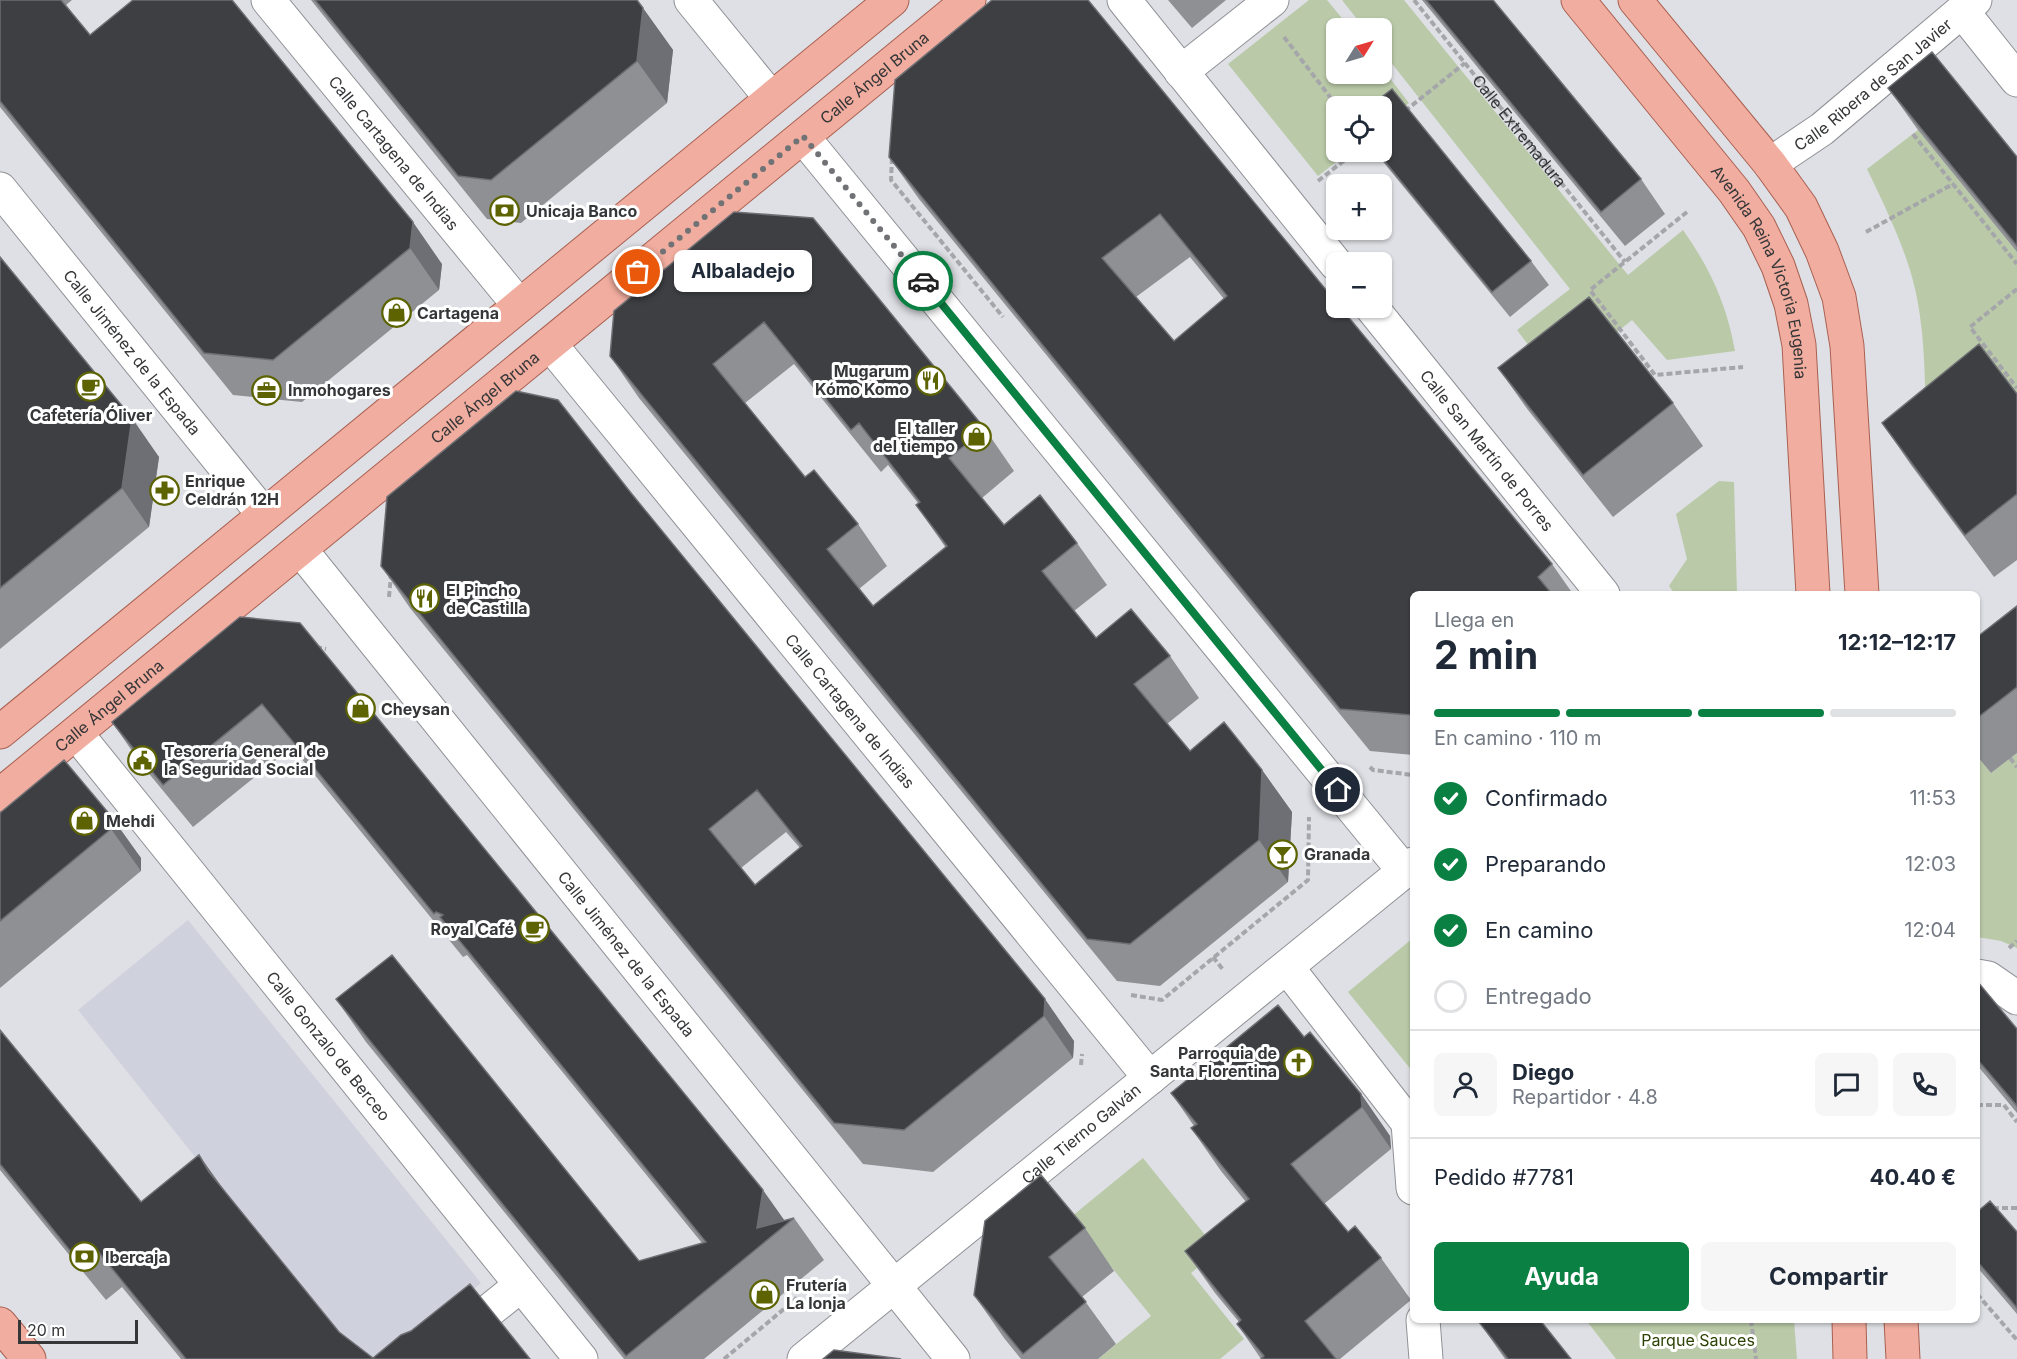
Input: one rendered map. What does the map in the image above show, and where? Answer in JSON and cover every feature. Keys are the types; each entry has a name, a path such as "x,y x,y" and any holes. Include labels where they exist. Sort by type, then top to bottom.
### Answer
{"main road":[{"path":"0,732 518,304 892,0"},
{"name":"Calle Ángel Bruna","path":"0,795 969,0"},
{"name":"Avenida Reina Victoria Eugenia","path":"1578,0 1734,191 1759,227 1778,266 1791,304 1799,345 1813,591"},
{"path":"1635,0 1770,164 1801,207 1822,251 1839,297 1848,346 1862,591"},
{"path":"1849,1323 1850,1359"},
{"path":"1901,1323 1903,1359"},
{"path":"0,1324 29,1359"}],"street":[{"name":"Calle Cartagena de Indias","path":"268,0 518,304"},
{"path":"691,0 771,98"},
{"path":"1124,0 1326,252"},
{"path":"1181,72 1267,4"},
{"path":"1968,5 2017,80"},
{"name":"Calle Ribera de San Javier","path":"1770,164 1822,129 1968,5"},
{"path":"803,136 1408,867"},
{"name":"Calle Jiménez de la Espada","path":"0,189 264,515"},
{"name":"Calle San Martín de Porres","path":"1380,318 1601,591"},
{"name":"Calle Cartagena de Indias","path":"550,344 1150,1077"},
{"name":"Calle Jiménez de la Espada","path":"300,549 953,1359"},
{"name":"Calle Gonzalo de Berceo","path":"76,733 581,1359"},
{"name":"Calle Tierno Galván","path":"804,1359 1408,867"},
{"path":"1287,967 1408,1123 1410,1149"},
{"path":"1980,977 1988,978 2017,998"},
{"path":"429,1359 521,1285"},
{"path":"1423,1323 1426,1359"}],"path":[{"name":"Calle Extremadura","path":"1414,0 1625,262"},
{"path":"1267,4 1330,96"},
{"path":"1400,115 1465,63"},
{"path":"1913,134 2017,264"},
{"path":"892,150 891,180 1003,318"},
{"path":"1312,186 1342,162"},
{"path":"1866,232 1953,184"},
{"path":"1687,212 1590,290 1655,375 1743,367"},
{"path":"2017,289 1970,327 2017,388"},
{"path":"389,597 391,574"},
{"path":"315,647 326,649"},
{"path":"2010,758 2017,767"},
{"path":"1367,763 1373,770 1410,775"},
{"path":"1162,1000 1308,880 1311,819 1305,812"},
{"path":"1980,1105 2004,1105 2017,1122"},
{"path":"1987,1209 2017,1208"},
{"path":"724,1359 796,1299 801,1267"},
{"path":"1980,1297 2017,1340"},
{"path":"1751,1323 1756,1359"}],"shaded area":[{"path":"188,920 481,1283 388,1359 356,1359 78,1010"}],"green space":[{"path":"1309,0 1327,0 1342,18 1326,18 1326,84 1392,84 1392,81 1409,103 1392,117 1392,96 1326,96 1326,162 1336,162 1318,176 1228,64"},
{"path":"1342,0 1404,0 1628,275 1683,230 1716,288 1732,334 1735,351 1667,360 1632,320 1556,382 1517,330 1570,289 1392,64 1392,18 1356,18"},
{"path":"1918,130 2017,252 2017,398 1927,453 1924,361 1916,292 1901,244 1867,169"},
{"path":"1719,481 1734,482 1737,591 1673,591 1669,586 1687,559 1676,514"},
{"path":"2017,753 2017,948 2001,941 1980,938 1980,760 1991,773"},
{"path":"1410,940 1410,1068 1348,992"},
{"path":"1143,1158 1218,1251 1191,1273 1244,1339 1220,1359 1098,1359 1151,1316 1071,1217"},
{"name":"Parque Sauces","path":"1588,1323 1794,1323 1797,1359 1616,1359"}],"building":[{"path":"0,0 61,0 90,35 133,0 232,0 413,222 410,248 273,360 204,353 0,101"},
{"path":"315,0 637,0 643,8 637,61 491,180 458,176"},
{"path":"992,0 1088,0 1326,290 1326,318 1349,318 1552,564 1538,577 1550,591 1410,591 1410,715 1340,709 889,157 895,80","holes":["1160,214 1227,296 1174,341 1102,258"]},
{"path":"1426,0 1493,0 1641,179 1601,212"},
{"path":"1932,52 2017,157 2017,246 1888,88"},
{"path":"1392,89 1531,261 1492,292 1385,162 1392,162 1392,96 1383,96"},
{"path":"734,212 813,218 985,429 949,458 1004,525 1040,495 1077,543 1042,571 1096,638 1131,609 1170,656 1134,684 1190,751 1224,722 1262,770 1259,840 1130,944 1087,939 610,356 614,311","holes":["764,322 851,430 859,423 920,502 916,505 947,546 873,606 827,549 858,524 814,470 805,477 713,364"]},
{"path":"0,257 132,418 122,488 0,588"},
{"path":"1589,297 1673,403 1583,475 1498,368"},
{"path":"1979,344 2017,394 2017,494 1965,535 1882,423"},
{"path":"516,391 558,400 631,493 1045,999 1044,1016 904,1130 834,1123 381,566 387,497","holes":["757,790 802,846 755,885 709,829"]},
{"path":"2017,606 2017,687 1980,716 1980,635"},
{"path":"240,617 300,623 763,1190 757,1228 794,1218 626,1356 336,999 392,955 639,1261 706,1242 440,917 443,915 436,912 434,914 262,704 163,785 112,722"},
{"path":"64,760 111,816 111,829 0,921 0,813"},
{"path":"1980,985 2017,1029 2017,1106 1980,1063"},
{"path":"1278,1005 1304,1037 1310,1032 1361,1094 1362,1107 1291,1164 1348,1232 1355,1226 1381,1258 1305,1321 1336,1359 1261,1359 1264,1356 1237,1324 1241,1320 1185,1251 1249,1199 1191,1128 1197,1124 1171,1093"},
{"path":"0,1030 141,1202 199,1155 209,1172 339,1332 373,1358 470,1284 530,1359 186,1359 92,1244 76,1258 0,1164"},
{"path":"1041,1175 1085,1228 1049,1257 1086,1302 1023,1354 974,1295 985,1221"},
{"path":"1990,1201 2017,1232 2017,1308 1980,1265 1980,1209"},
{"path":"1480,1323 1542,1323 1571,1359 1508,1359"},
{"path":"834,1350 901,1359 823,1359"}],"way so far":[{"path":"638,272 803,136 923,281"}],"place":[{"name":"Unicaja Banco","path":"505,211"},
{"name":"Albaladejo","path":"638,272"},
{"name":"Cartagena","path":"396,313"},
{"name":"Mugarum Kómo Komo","path":"930,380"},
{"name":"Cafetería Óliver","path":"91,387"},
{"name":"Inmohogares","path":"267,390"},
{"name":"El taller del tiempo","path":"976,437"},
{"name":"Enrique Celdrán 12H","path":"164,490"},
{"name":"El Pincho de Castilla","path":"425,599"},
{"name":"Cheysan","path":"360,709"},
{"name":"Tesorería General de la Seguridad Social","path":"143,760"},
{"name":"Mehdi","path":"85,821"},
{"name":"Granada","path":"1283,854"},
{"name":"Royal Café","path":"535,929"},
{"name":"Parroquia de Santa Florentina","path":"1298,1062"},
{"name":"Ibercaja","path":"84,1257"},
{"name":"Frutería La lonja","path":"765,1294"}],"route":[{"path":"923,281 1338,790"}]}
